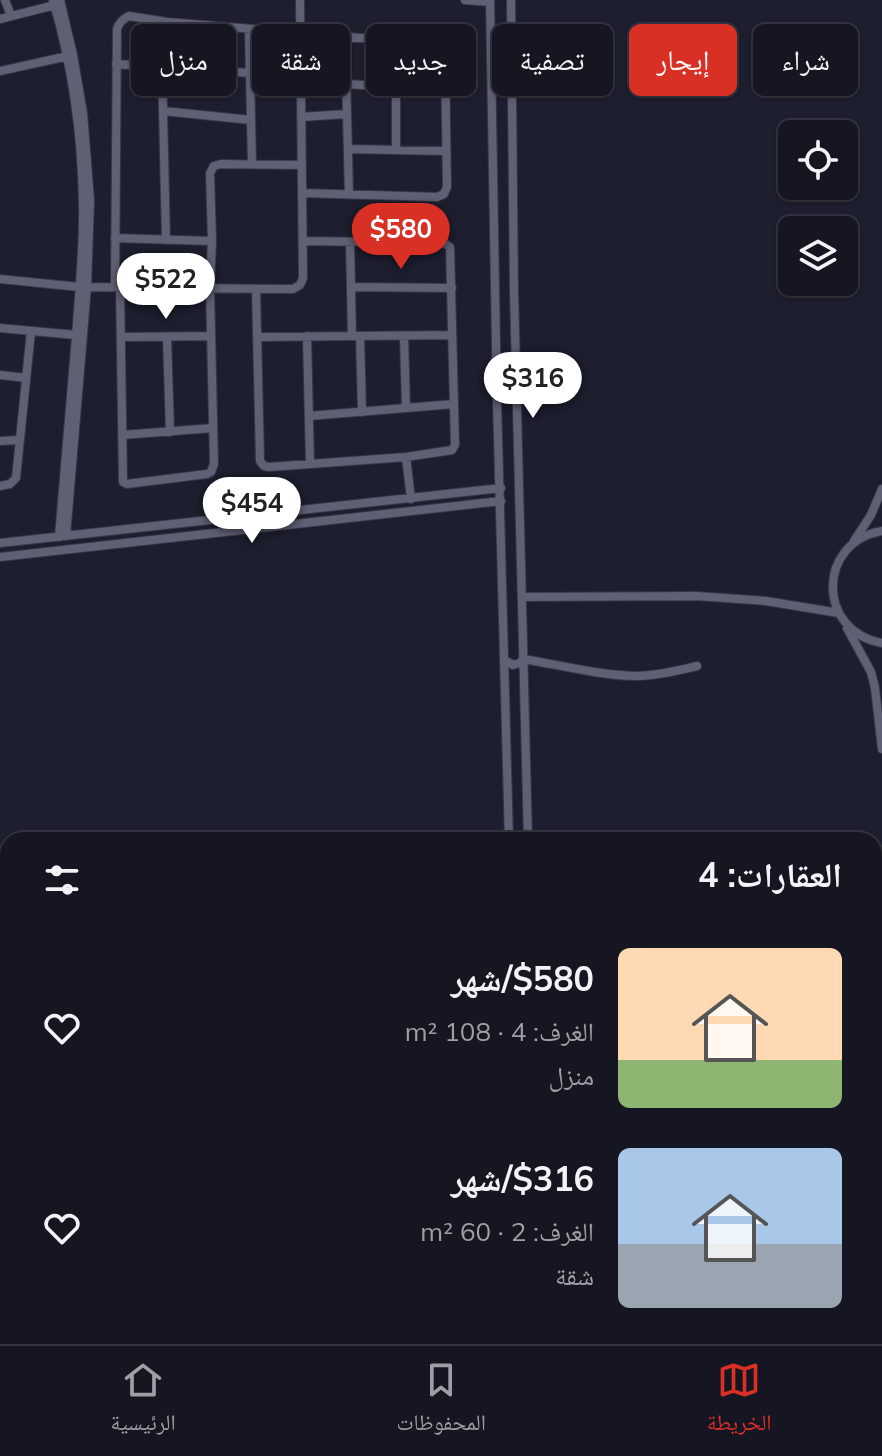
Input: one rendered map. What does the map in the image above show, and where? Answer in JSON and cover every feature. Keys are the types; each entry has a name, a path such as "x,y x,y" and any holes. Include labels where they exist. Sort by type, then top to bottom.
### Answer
{"street":[{"path":"5,0 11,16"},
{"path":"299,24 300,0"},
{"path":"465,0 490,1 509,832"},
{"path":"511,0 511,24"},
{"path":"0,19 56,2 69,56 81,158 83,287 63,536"},
{"path":"252,29 129,16 122,20 117,29 115,238 121,337 123,481 127,484 207,474 214,464 210,288 212,169 221,164 302,165"},
{"path":"249,29 252,164"},
{"path":"0,71 69,56"},
{"path":"116,64 131,65"},
{"path":"236,72 250,73"},
{"path":"163,96 166,240"},
{"path":"0,279 83,287 293,289 300,285 303,278 300,96"},
{"path":"346,96 349,194"},
{"path":"396,96 396,150"},
{"path":"302,193 441,196 447,187 446,96"},
{"path":"512,96 514,318 528,832"},
{"path":"163,111 251,120"},
{"path":"301,117 347,114"},
{"path":"348,149 446,151"},
{"path":"115,238 212,241"},
{"path":"256,289 260,461 264,466 406,457 453,450 451,251 447,245 303,241"},
{"path":"350,242 362,412"},
{"path":"63,536 76,335 83,287"},
{"path":"351,287 452,288"},
{"path":"496,319 514,318"},
{"path":"0,328 76,335"},
{"path":"0,486 10,484 16,478 31,331"},
{"path":"257,337 452,335"},
{"path":"121,337 211,336"},
{"path":"307,336 310,464"},
{"path":"404,336 406,408"},
{"path":"167,337 170,432"},
{"path":"0,375 26,378"},
{"path":"309,416 454,404"},
{"path":"122,435 213,428"},
{"path":"0,441 19,440"},
{"path":"406,457 411,499"},
{"path":"500,467 518,465"},
{"path":"0,543 501,488"},
{"path":"882,489 871,515 841,557 833,578 833,592 841,616 871,672 882,749"},
{"path":"0,557 501,501"},
{"path":"175,524 176,537"},
{"path":"850,546 862,537 882,531"},
{"path":"522,597 696,596 766,601 841,616 859,635 882,643"},
{"path":"505,659 510,665 515,665 523,659"},
{"path":"523,659 624,675 658,674 697,666"},
{"path":"506,696 514,690 524,696"}]}
